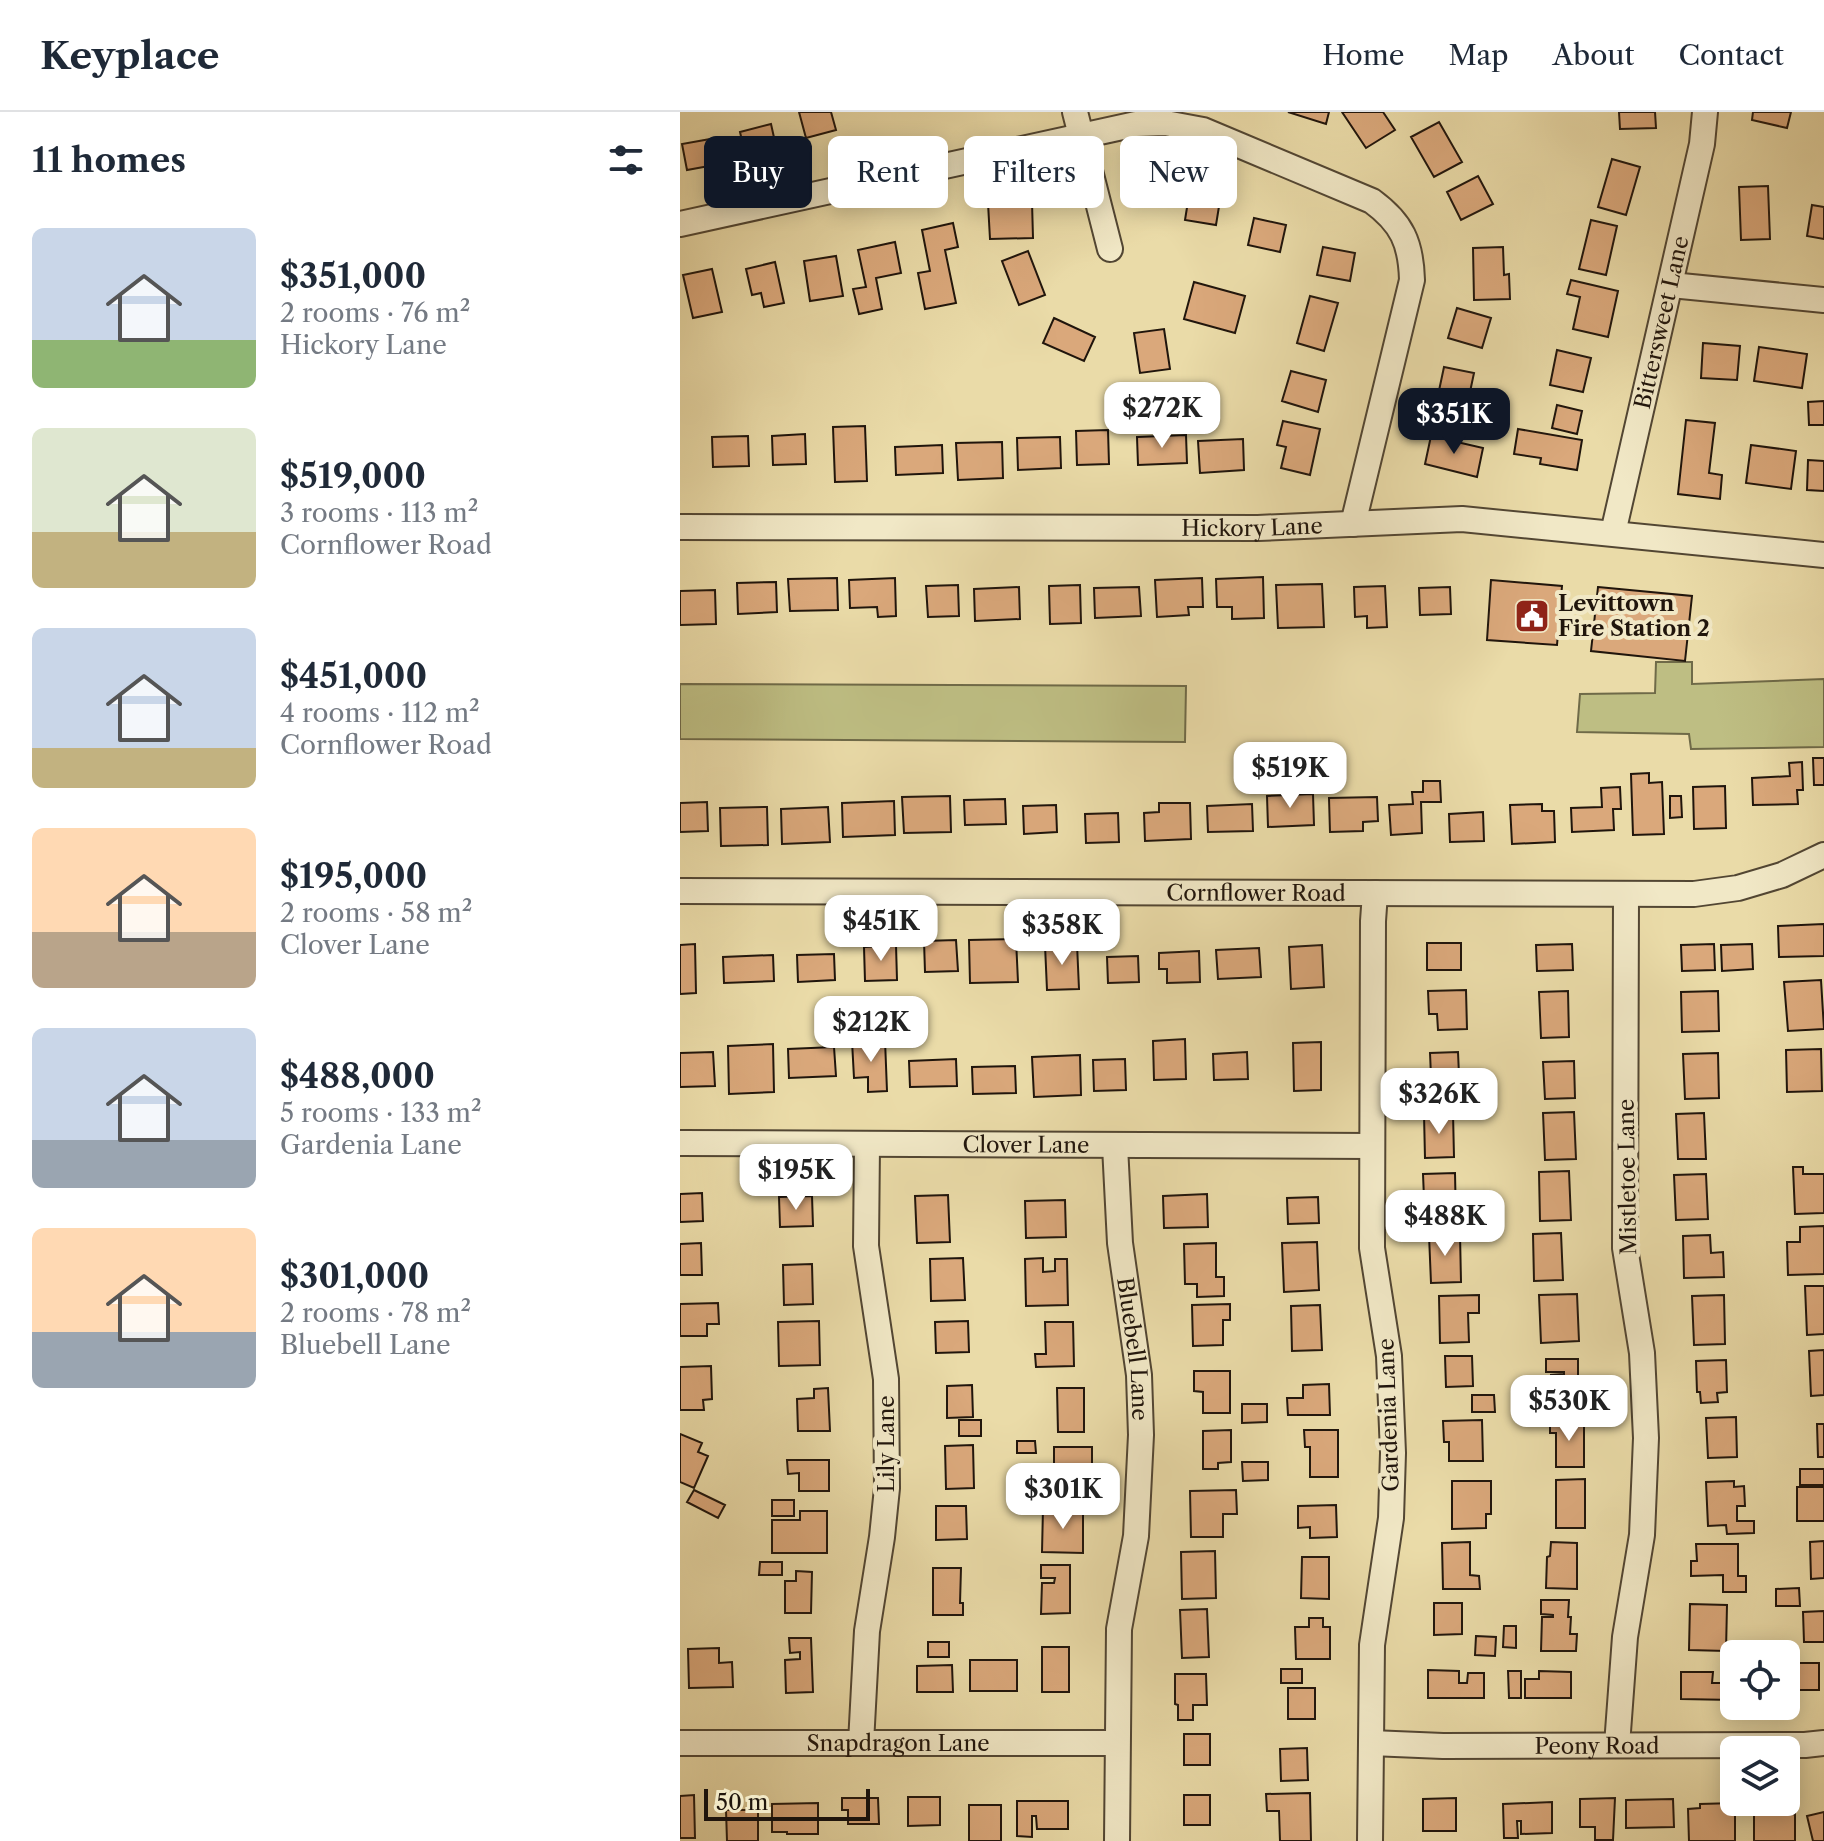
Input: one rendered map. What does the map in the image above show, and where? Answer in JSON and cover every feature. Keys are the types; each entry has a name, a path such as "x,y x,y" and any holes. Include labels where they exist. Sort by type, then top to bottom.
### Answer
{"street":[{"name":"Bittersweet Lane","path":"1613,533 1702,144 1705,112"},
{"path":"680,224 1078,124 1165,123 1203,130 1372,201 1389,213 1402,230 1412,261 1412,280 1353,524"},
{"path":"1078,124 1110,249"},
{"path":"1671,285 1824,300"},
{"name":"Hickory Lane","path":"680,527 1258,528 1462,519 1824,555"},
{"name":"Cornflower Road","path":"680,891 1694,894 1738,888 1782,875 1824,855"},
{"name":"Gardenia Lane","path":"1370,1841 1372,1645 1391,1518 1393,1453 1389,1356 1372,1248 1375,893"},
{"name":"Mistletoe Lane","path":"1617,1745 1625,1637 1642,1535 1646,1438 1642,1353 1625,1248 1626,894"},
{"name":"Clover Lane","path":"680,1143 1372,1146"},
{"name":"Lily Lane","path":"861,1743 867,1631 887,1488 886,1379 866,1246 867,1145"},
{"name":"Bluebell Lane","path":"1115,1146 1120,1243 1139,1375 1141,1435 1136,1536 1119,1629 1117,1841"},
{"name":"Snapdragon Lane","path":"680,1743 1117,1743"},
{"name":"Peony Road","path":"1371,1743 1443,1746 1824,1743"}],"green space":[{"path":"1656,662 1692,662 1692,684 1824,679 1824,747 1691,749 1689,734 1577,732 1580,694 1655,693"},
{"path":"680,684 1186,686 1185,742 680,739"}],"building":[{"path":"799,112 831,112 836,130 805,136"},
{"path":"1288,112 1329,112 1326,124"},
{"path":"1342,112 1383,112 1395,130 1366,148"},
{"path":"1619,112 1655,112 1656,128 1620,129"},
{"path":"1753,112 1791,112 1787,128 1752,120"},
{"path":"1439,122 1462,162 1434,177 1411,137"},
{"path":"771,124 774,136 741,136 740,132"},
{"path":"704,140 704,167 687,170 682,144"},
{"path":"1612,159 1640,167 1626,215 1598,207"},
{"path":"1478,176 1493,204 1461,220 1447,192"},
{"path":"1768,186 1770,239 1741,240 1739,187"},
{"path":"1812,205 1824,207 1824,239 1807,236"},
{"path":"988,208 1032,208 1033,238 990,239"},
{"path":"1187,208 1219,208 1216,225 1185,220"},
{"path":"1254,218 1286,225 1280,252 1248,245"},
{"path":"1591,220 1617,226 1606,275 1579,269"},
{"path":"953,223 958,247 945,250 956,303 925,309 918,273 930,271 922,230"},
{"path":"895,242 901,273 876,278 882,309 859,314 853,289 866,287 858,250"},
{"path":"1323,247 1355,253 1350,281 1317,275"},
{"path":"1503,247 1504,275 1509,274 1510,299 1474,300 1473,248"},
{"path":"1028,251 1045,295 1019,305 1002,261"},
{"path":"836,256 843,296 810,301 804,261"},
{"path":"775,262 784,303 764,307 761,293 752,295 746,269"},
{"path":"712,269 722,312 693,318 683,275"},
{"path":"1571,280 1618,291 1608,337 1573,329 1580,297 1567,294"},
{"path":"1194,282 1245,296 1235,333 1184,319"},
{"path":"1310,296 1338,303 1324,351 1297,343"},
{"path":"1457,308 1491,318 1482,348 1448,338"},
{"path":"1054,318 1095,337 1084,361 1043,343"},
{"path":"1164,329 1170,369 1140,373 1134,333"},
{"path":"1703,343 1740,346 1737,380 1701,378"},
{"path":"1759,347 1807,354 1802,388 1754,381"},
{"path":"1557,350 1591,358 1583,392 1550,385"},
{"path":"1444,367 1474,373 1467,406 1437,400"},
{"path":"1291,371 1326,380 1318,412 1282,401"},
{"path":"1824,401 1824,425 1809,425 1808,402"},
{"path":"1557,405 1582,411 1577,434 1552,428"},
{"path":"1468,413 1489,413 1489,426 1468,426"},
{"path":"1686,420 1715,423 1709,473 1722,475 1720,499 1678,494"},
{"path":"1283,421 1320,429 1310,475 1281,468 1286,447 1277,445"},
{"path":"865,426 867,481 835,482 833,427"},
{"path":"1518,429 1582,440 1577,470 1540,464 1541,458 1514,454"},
{"path":"1108,430 1109,464 1077,465 1076,431"},
{"path":"805,434 806,464 773,465 772,436"},
{"path":"1186,435 1187,463 1138,465 1137,437"},
{"path":"748,436 749,466 713,467 712,437"},
{"path":"1431,436 1483,448 1477,477 1425,464"},
{"path":"1060,437 1061,468 1018,470 1017,438"},
{"path":"1243,439 1244,470 1200,473 1198,441"},
{"path":"1002,442 1003,478 958,480 956,443"},
{"path":"942,445 943,473 896,475 895,447"},
{"path":"1751,445 1796,451 1791,489 1746,483"},
{"path":"1808,460 1824,461 1824,491 1807,490"},
{"path":"1263,577 1264,618 1232,619 1232,607 1217,607 1216,579"},
{"path":"837,578 838,610 790,611 788,579"},
{"path":"895,578 896,616 878,617 877,607 850,608 849,580"},
{"path":"1202,578 1203,607 1188,607 1189,615 1157,617 1155,580"},
{"path":"1491,580 1562,586 1557,645 1487,640"},
{"path":"776,582 777,612 738,614 737,583"},
{"path":"1322,584 1324,627 1278,628 1276,585"},
{"path":"958,585 959,616 928,617 926,586"},
{"path":"1080,585 1081,623 1050,624 1049,586"},
{"path":"1385,586 1387,627 1367,628 1367,616 1355,617 1354,587"},
{"path":"1019,587 1020,619 975,621 974,589"},
{"path":"1139,587 1141,616 1095,618 1094,588"},
{"path":"1450,587 1451,614 1420,615 1419,588"},
{"path":"1598,587 1692,596 1685,661 1591,651"},
{"path":"715,590 716,624 680,625 680,591"},
{"path":"1813,758 1824,758 1824,785 1814,785"},
{"path":"1802,762 1803,790 1797,790 1798,804 1753,805 1752,778 1790,776 1789,763"},
{"path":"1649,773 1649,783 1662,782 1664,834 1633,835 1631,774"},
{"path":"1423,781 1440,781 1441,802 1421,802 1422,833 1391,835 1389,805 1413,804 1412,792 1423,792"},
{"path":"1725,786 1726,828 1694,829 1693,787"},
{"path":"1620,787 1621,809 1613,809 1614,830 1572,832 1571,808 1602,807 1601,788"},
{"path":"1313,794 1314,825 1268,827 1267,796"},
{"path":"950,796 951,832 904,833 902,797"},
{"path":"1670,796 1681,796 1682,817 1670,818"},
{"path":"1377,797 1378,821 1363,822 1363,831 1330,832 1329,798"},
{"path":"1005,799 1006,824 965,825 964,800"},
{"path":"894,801 895,835 843,837 842,803"},
{"path":"707,802 708,831 680,832 680,803"},
{"path":"1159,803 1190,803 1191,839 1145,841 1144,813 1159,812"},
{"path":"1252,804 1253,831 1208,832 1207,806"},
{"path":"1542,804 1542,811 1554,811 1555,842 1512,844 1510,805"},
{"path":"1056,805 1057,832 1024,834 1023,806"},
{"path":"767,807 768,845 721,846 720,808"},
{"path":"828,807 830,842 782,844 781,809"},
{"path":"1483,812 1484,841 1450,842 1449,814"},
{"path":"1118,813 1119,842 1086,843 1085,814"},
{"path":"1824,924 1824,956 1779,957 1778,926"},
{"path":"1016,939 1018,982 970,983 969,940"},
{"path":"956,940 958,971 925,972 924,941"},
{"path":"1427,943 1461,943 1461,970 1427,970"},
{"path":"695,944 696,993 680,994 680,945"},
{"path":"1077,944 1079,989 1047,990 1045,945"},
{"path":"1572,944 1573,970 1537,971 1536,945"},
{"path":"1714,944 1715,970 1682,971 1681,945"},
{"path":"1752,944 1753,969 1722,971 1721,945"},
{"path":"896,945 897,980 865,981 864,947"},
{"path":"1322,945 1324,987 1291,989 1289,947"},
{"path":"1259,948 1261,977 1218,979 1216,950"},
{"path":"1199,951 1200,982 1167,983 1167,969 1159,969 1159,953"},
{"path":"834,954 835,980 798,982 797,955"},
{"path":"773,955 774,981 724,983 723,957"},
{"path":"1138,956 1139,982 1108,983 1107,957"},
{"path":"1821,980 1824,1029 1788,1031 1784,982"},
{"path":"1466,990 1467,1029 1438,1030 1437,1014 1429,1014 1428,991"},
{"path":"1568,991 1569,1037 1541,1038 1539,992"},
{"path":"1718,991 1719,1031 1682,1032 1681,992"},
{"path":"1185,1039 1186,1079 1154,1080 1153,1041"},
{"path":"885,1040 887,1091 868,1092 868,1077 854,1078 852,1041"},
{"path":"1321,1042 1321,1090 1294,1091 1293,1043"},
{"path":"773,1044 774,1092 729,1094 728,1046"},
{"path":"834,1047 836,1076 789,1078 788,1049"},
{"path":"1821,1049 1822,1091 1787,1092 1786,1050"},
{"path":"713,1052 715,1086 680,1087 680,1053"},
{"path":"1247,1052 1248,1079 1214,1080 1213,1054"},
{"path":"1458,1052 1460,1098 1432,1099 1430,1053"},
{"path":"1718,1053 1719,1098 1685,1099 1683,1054"},
{"path":"1080,1055 1081,1095 1034,1097 1032,1057"},
{"path":"956,1059 957,1086 910,1087 909,1061"},
{"path":"1125,1059 1126,1090 1094,1091 1093,1060"},
{"path":"1574,1061 1575,1098 1545,1099 1543,1062"},
{"path":"1015,1066 1016,1093 973,1094 972,1067"},
{"path":"1574,1112 1576,1159 1545,1160 1543,1113"},
{"path":"1453,1113 1454,1157 1425,1158 1424,1114"},
{"path":"1704,1113 1706,1159 1678,1159 1676,1114"},
{"path":"1793,1167 1803,1167 1803,1174 1824,1174 1824,1213 1795,1214"},
{"path":"1569,1171 1571,1220 1540,1221 1539,1172"},
{"path":"1455,1173 1456,1221 1425,1222 1423,1174"},
{"path":"1706,1174 1708,1219 1676,1220 1674,1175"},
{"path":"702,1193 703,1221 680,1222 680,1194"},
{"path":"1207,1194 1208,1227 1164,1228 1163,1196"},
{"path":"948,1195 950,1242 917,1243 915,1196"},
{"path":"812,1196 813,1226 780,1227 779,1197"},
{"path":"1318,1197 1319,1223 1288,1224 1287,1198"},
{"path":"1065,1200 1066,1237 1026,1238 1025,1201"},
{"path":"1824,1226 1824,1274 1788,1275 1787,1242 1800,1242 1800,1227"},
{"path":"1561,1233 1563,1280 1534,1281 1533,1234"},
{"path":"1460,1234 1461,1282 1431,1283 1429,1235"},
{"path":"1710,1235 1711,1253 1723,1252 1724,1277 1684,1278 1683,1236"},
{"path":"1317,1242 1319,1290 1284,1292 1282,1243"},
{"path":"701,1243 702,1275 680,1275 680,1244"},
{"path":"1216,1243 1216,1277 1224,1277 1224,1296 1197,1297 1197,1284 1185,1284 1184,1244"},
{"path":"963,1258 965,1300 931,1301 930,1259"},
{"path":"1043,1258 1043,1272 1055,1271 1055,1259 1067,1259 1068,1305 1026,1306 1025,1259"},
{"path":"812,1264 813,1304 784,1305 783,1265"},
{"path":"1805,1286 1824,1286 1824,1334 1807,1335"},
{"path":"1577,1294 1579,1341 1541,1343 1539,1295"},
{"path":"1479,1295 1479,1313 1468,1313 1469,1342 1440,1343 1439,1296"},
{"path":"1724,1295 1725,1344 1694,1345 1692,1296"},
{"path":"718,1303 719,1324 707,1324 707,1336 680,1336 680,1304"},
{"path":"1230,1304 1230,1320 1223,1320 1223,1345 1193,1346 1192,1305"},
{"path":"1320,1305 1322,1350 1292,1351 1291,1306"},
{"path":"819,1321 820,1365 779,1366 778,1322"},
{"path":"968,1321 969,1352 936,1353 935,1322"},
{"path":"1045,1322 1073,1322 1074,1366 1036,1367 1035,1354 1046,1354"},
{"path":"1824,1350 1824,1395 1811,1396 1809,1351"},
{"path":"1445,1356 1472,1356 1473,1386 1446,1387"},
{"path":"1546,1359 1578,1359 1578,1406 1551,1406 1551,1375 1564,1372 1546,1372"},
{"path":"1726,1360 1727,1392 1717,1393 1718,1402 1701,1403 1700,1392 1697,1392 1696,1361"},
{"path":"711,1366 712,1399 703,1400 704,1410 680,1410 680,1367"},
{"path":"1194,1371 1230,1371 1230,1413 1203,1413 1203,1392 1194,1391"},
{"path":"1329,1384 1330,1415 1288,1415 1287,1398 1303,1398 1303,1385"},
{"path":"972,1385 973,1417 947,1418 947,1386"},
{"path":"828,1388 830,1431 798,1431 797,1399 814,1398 814,1389"},
{"path":"1057,1388 1084,1388 1084,1432 1058,1432"},
{"path":"1472,1395 1494,1395 1495,1412 1472,1412"},
{"path":"1242,1404 1267,1404 1267,1422 1242,1423"},
{"path":"1736,1417 1737,1457 1708,1458 1706,1418"},
{"path":"959,1420 981,1420 981,1436 959,1436"},
{"path":"1482,1420 1483,1461 1449,1461 1449,1442 1444,1442 1443,1421"},
{"path":"1550,1421 1584,1421 1584,1467 1556,1467 1556,1433 1550,1433"},
{"path":"1817,1424 1824,1424 1824,1457 1818,1457"},
{"path":"1231,1430 1231,1462 1218,1463 1218,1469 1203,1469 1203,1431"},
{"path":"1304,1430 1338,1430 1338,1477 1310,1477 1310,1447 1305,1447"},
{"path":"680,1434 702,1443 698,1452 708,1456 694,1488 680,1482"},
{"path":"1017,1441 1035,1441 1036,1453 1017,1453"},
{"path":"973,1445 974,1488 946,1489 945,1446"},
{"path":"1054,1447 1092,1447 1092,1492 1054,1492"},
{"path":"787,1460 829,1460 829,1491 799,1491 799,1473 788,1474"},
{"path":"1242,1462 1268,1462 1268,1480 1243,1481"},
{"path":"1800,1469 1824,1469 1824,1485 1800,1485"},
{"path":"1585,1479 1585,1528 1556,1528 1556,1480"},
{"path":"1452,1481 1491,1481 1491,1514 1486,1514 1486,1528 1452,1529"},
{"path":"1734,1481 1734,1487 1744,1486 1745,1506 1737,1506 1737,1521 1754,1521 1754,1533 1727,1534 1726,1525 1708,1526 1706,1482"},
{"path":"1797,1487 1824,1487 1824,1521 1797,1521"},
{"path":"694,1490 725,1505 718,1518 687,1502"},
{"path":"1236,1490 1237,1514 1223,1514 1223,1537 1191,1537 1190,1491"},
{"path":"772,1500 794,1500 794,1516 772,1516"},
{"path":"1336,1505 1337,1537 1310,1538 1310,1527 1298,1528 1298,1506"},
{"path":"936,1506 966,1506 967,1539 936,1540"},
{"path":"1043,1508 1083,1509 1083,1553 1042,1552"},
{"path":"800,1511 827,1511 827,1553 772,1553 772,1520 800,1520"},
{"path":"1824,1541 1824,1578 1811,1579 1810,1542"},
{"path":"1470,1542 1470,1575 1479,1576 1480,1589 1443,1589 1442,1543"},
{"path":"1551,1542 1577,1543 1577,1589 1546,1588"},
{"path":"1696,1544 1738,1544 1738,1576 1746,1576 1746,1592 1723,1592 1723,1575 1691,1576 1691,1561 1697,1561"},
{"path":"1215,1551 1216,1598 1182,1599 1181,1552"},
{"path":"1302,1557 1329,1557 1329,1599 1301,1598"},
{"path":"760,1562 782,1562 782,1575 759,1575"},
{"path":"1041,1565 1070,1565 1070,1613 1041,1614 1042,1583 1054,1583 1055,1578 1041,1578"},
{"path":"933,1568 961,1568 960,1603 963,1603 963,1615 933,1615"},
{"path":"796,1571 812,1572 811,1613 785,1613 785,1581 796,1581"},
{"path":"1799,1588 1800,1606 1776,1606 1776,1589"},
{"path":"1541,1600 1569,1600 1570,1634 1577,1634 1576,1651 1541,1651 1542,1617 1553,1615 1541,1614"},
{"path":"1434,1603 1462,1603 1462,1634 1434,1635"},
{"path":"1690,1604 1727,1605 1726,1640 1720,1640 1720,1651 1689,1650"},
{"path":"1207,1609 1209,1657 1182,1658 1180,1610"},
{"path":"1824,1611 1824,1642 1804,1642 1803,1612"},
{"path":"1309,1618 1323,1618 1323,1627 1330,1627 1330,1659 1296,1659 1295,1627 1309,1627"},
{"path":"1504,1626 1516,1626 1516,1648 1503,1647"},
{"path":"1476,1636 1496,1637 1495,1656 1475,1655"},
{"path":"789,1638 811,1638 813,1692 786,1693 785,1660 800,1659 800,1652 790,1653"},
{"path":"928,1642 949,1642 949,1657 928,1657"},
{"path":"1042,1647 1069,1647 1069,1692 1042,1692"},
{"path":"719,1648 719,1663 732,1662 733,1687 689,1688 688,1649"},
{"path":"970,1660 1017,1660 1017,1691 970,1691"},
{"path":"1800,1663 1819,1663 1819,1690 1800,1690"},
{"path":"952,1665 953,1692 917,1692 917,1666"},
{"path":"1281,1669 1302,1669 1302,1683 1281,1683"},
{"path":"1428,1670 1459,1671 1459,1683 1467,1683 1468,1673 1484,1673 1484,1698 1428,1698"},
{"path":"1508,1671 1521,1671 1521,1698 1509,1698"},
{"path":"1539,1671 1571,1672 1571,1698 1525,1698 1525,1679 1539,1679"},
{"path":"1681,1672 1713,1672 1712,1683 1720,1683 1720,1700 1681,1699"},
{"path":"1175,1674 1206,1674 1207,1705 1193,1705 1193,1720 1178,1720"},
{"path":"1288,1688 1315,1688 1315,1719 1288,1719"},
{"path":"1184,1734 1210,1734 1210,1765 1184,1765"},
{"path":"1307,1748 1308,1780 1281,1781 1280,1749"},
{"path":"1310,1793 1311,1841 1280,1841 1279,1811 1267,1811 1266,1794"},
{"path":"694,1795 695,1838 680,1838 680,1796"},
{"path":"1184,1795 1210,1795 1210,1825 1184,1825"},
{"path":"908,1797 940,1797 940,1825 908,1826"},
{"path":"842,1798 878,1798 879,1824 848,1824 848,1810 842,1810"},
{"path":"1456,1798 1456,1831 1423,1831 1423,1799"},
{"path":"1615,1798 1613,1840 1595,1840 1595,1827 1580,1827 1580,1799"},
{"path":"1673,1799 1674,1827 1626,1828 1626,1800"},
{"path":"1017,1801 1068,1801 1068,1829 1037,1829 1036,1816 1032,1816 1032,1837 1017,1836"},
{"path":"1552,1802 1552,1833 1521,1834 1521,1821 1517,1821 1518,1838 1504,1838 1503,1804"},
{"path":"818,1803 818,1834 772,1832 772,1804"},
{"path":"1720,1803 1720,1816 1735,1816 1735,1841 1689,1841 1688,1809 1700,1808 1700,1804"},
{"path":"969,1805 1001,1805 1001,1841 969,1841"},
{"path":"726,1810 758,1810 758,1841 727,1841"},
{"path":"1824,1812 1824,1841 1813,1841 1807,1816"},
{"path":"1754,1816 1795,1816 1795,1841 1754,1841"}],"place":[{"name":"Levittown Fire Station 2","path":"1532,616"}]}
